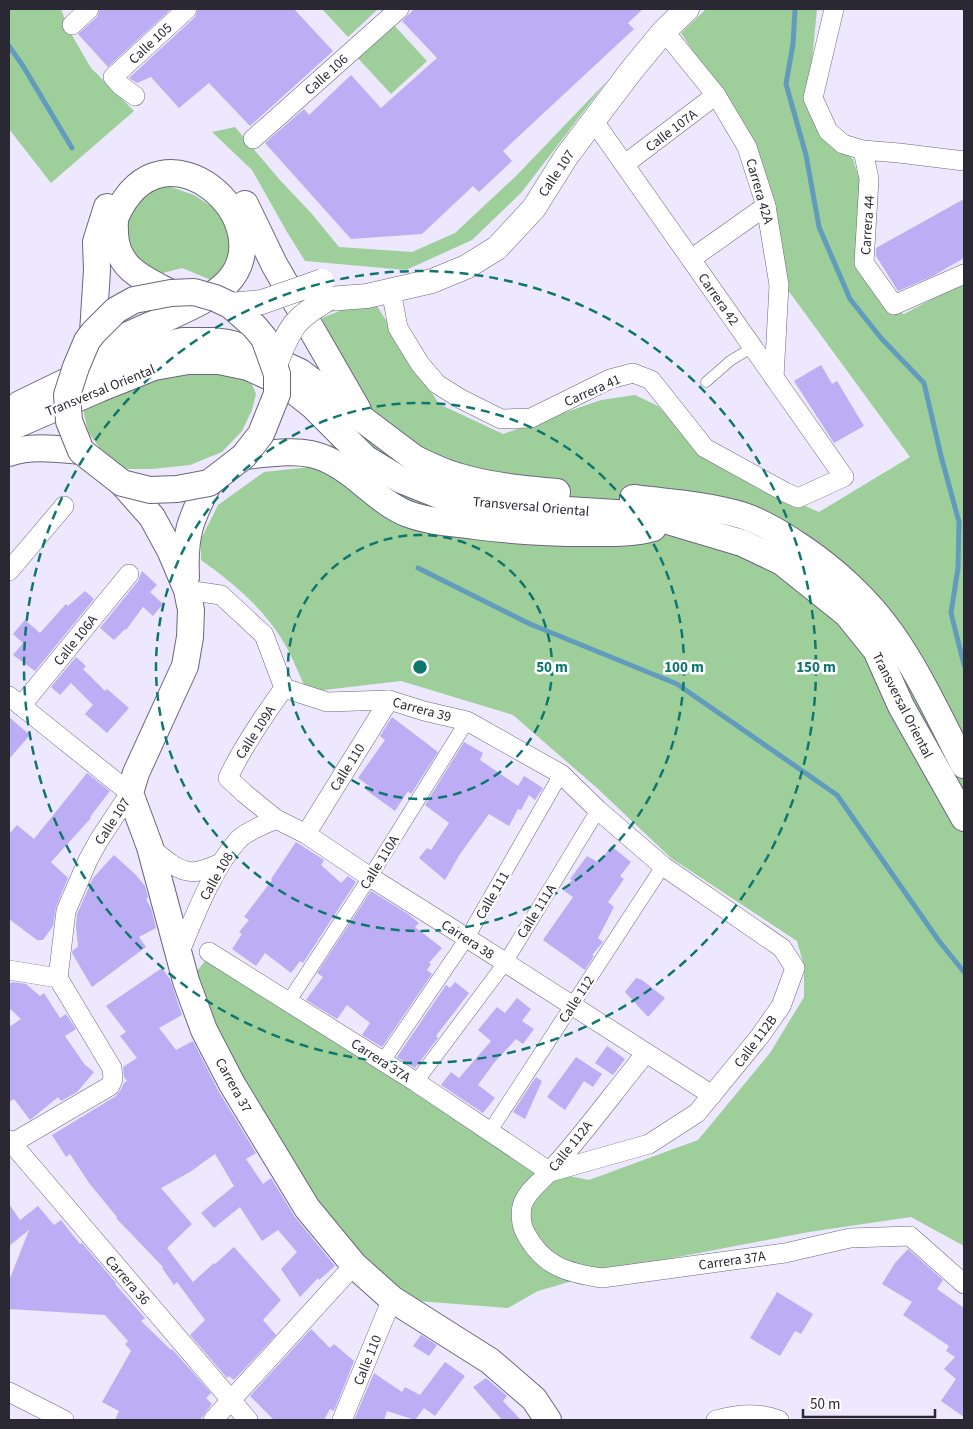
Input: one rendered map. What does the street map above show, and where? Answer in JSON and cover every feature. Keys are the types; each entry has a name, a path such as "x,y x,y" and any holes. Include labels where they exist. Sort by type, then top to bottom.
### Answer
{"main road":[{"path":"172,293 136,275 122,259 109,219 110,199 123,182 136,174 159,164 187,163 209,169 220,176 245,203 274,264 363,420"},
{"path":"9,403 34,383 64,365 200,302 226,284 236,271 242,256 242,236 230,206 212,187 193,178 164,173 148,178 135,186 129,193 109,219 96,242 97,270 93,333"},
{"path":"194,292 230,305 254,326 264,338 278,374 276,394 261,434 244,456 209,482 177,489 150,490 122,483 81,451 69,421 67,394 87,342 93,333 116,310 134,300 172,293 194,292"},
{"name":"Transversal Oriental","path":"9,409 84,373 122,358 183,341 212,341 251,349 300,372 414,458 457,476 516,488 686,504 742,515 776,530 822,561 856,592 891,632 919,678 964,765"},
{"name":"Transversal Oriental","path":"13,443 98,388 154,367 188,361 220,362 248,367 285,384 313,406 365,458 401,480 441,496 503,506 648,515 742,543 782,562 847,614 876,650 901,706 964,818"},
{"path":"13,443 81,451"},
{"path":"244,456 292,451 323,456 336,462 385,502 408,514 442,522 510,531 604,533 645,530 673,523"},
{"name":"Calle 107","path":"130,793 136,773 185,666 190,638 191,610 187,590 185,556 187,533 194,512 209,482"},
{"name":"Calle 107","path":"122,483 152,517 170,550 187,590"},
{"name":"Carrera 37","path":"130,793 150,847 186,981 204,1030 232,1084 307,1208 354,1265 392,1299 490,1361 534,1399 548,1420"}],"street":[{"path":"72,25 89,9"},
{"name":"Calle 105","path":"134,96 113,77 187,9"},
{"name":"Calle 106","path":"253,139 399,9"},
{"name":"Calle 107","path":"325,290 367,296 432,281 466,267 498,248 534,208 566,157 593,120 664,31 686,9"},
{"path":"834,9 813,98 828,131 844,144 863,150 964,162"},
{"name":"Carrera 42A","path":"664,31 716,95 748,147 766,206 779,285 774,378"},
{"name":"Calle 107A","path":"625,164 716,95"},
{"name":"Carrera 42","path":"593,120 844,477"},
{"name":"Carrera 44","path":"863,150 869,179 864,263 894,305 964,274"},
{"path":"690,259 766,206"},
{"path":"230,305 262,302 325,290"},
{"path":"275,365 294,324 325,290"},
{"name":"Carrera 41","path":"392,290 398,328 420,364 437,384 460,399 502,419 531,418 610,379 633,373 651,380 705,448 785,492 798,498 844,477"},
{"path":"9,571 64,506"},
{"name":"Calle 106A","path":"15,701 129,574"},
{"path":"187,590 221,595 264,635 284,688"},
{"name":"Carrera 39","path":"284,688 327,702 389,700 424,711 467,721 561,774 598,810 662,866"},
{"name":"Calle 109A","path":"228,778 256,727 284,688"},
{"name":"Calle 110","path":"306,834 389,700"},
{"path":"15,701 130,793"},
{"name":"Calle 110A","path":"289,1001 370,877 467,721"},
{"name":"Calle 111","path":"383,1061 468,938 561,774"},
{"name":"Carrera 38","path":"228,778 244,794 276,819 306,834 370,877 712,1095"},
{"name":"Calle 107","path":"58,978 66,911 91,853 130,793"},
{"name":"Calle 111A","path":"416,1082 505,962 598,810"},
{"name":"Calle 108","path":"179,954 198,908 221,863 240,838 276,819"},
{"path":"150,847 165,860 188,872 202,870 221,863"},
{"name":"Calle 112","path":"490,1131 662,866"},
{"name":"Calle 112B","path":"550,1172 649,1144 697,1113 760,1036 781,1006 795,968 782,948 662,866"},
{"name":"Carrera 37A","path":"209,952 416,1082 550,1172"},
{"path":"9,970 58,978 112,1068 113,1079 110,1086 10,1142"},
{"name":"Calle 112A","path":"532,1247 522,1226 523,1204 531,1190 550,1172 646,1053"},
{"name":"Carrera 36","path":"10,1142 248,1420"},
{"name":"Carrera 37A","path":"532,1247 562,1269 581,1275 602,1278 785,1253 850,1238 910,1236 964,1284"},
{"path":"213,1420 354,1265"},
{"name":"Calle 110","path":"342,1420 392,1299"},
{"path":"9,1392 59,1419"},
{"path":"534,1399 564,1420"},
{"path":"716,1420 749,1414 768,1416 779,1420"}],"lane":[{"path":"706,382 730,362 753,347"}],"green space":[{"path":"9,9 61,9 69,30 91,68 134,111 51,183 9,129"},
{"path":"322,9 378,9 348,37"},
{"path":"706,9 817,9 809,92 822,134 853,159 861,185 861,213 886,307 904,314 964,282 964,1246 911,1217 809,1232 610,1270 538,1291 508,1308 392,1299 307,1208 191,979 205,961 223,963 550,1172 589,1180 698,1140 770,1053 804,997 804,966 797,941 671,858 597,788 513,715 401,681 307,692 288,650 271,623 238,589 201,560 201,539 218,505 264,472 310,467 369,405 334,348 322,318 347,308 377,306 439,404 503,434 601,400 635,395 658,406 700,452 732,474 819,512 910,457 785,286 756,148 681,33"},
{"path":"392,23 427,61 391,94 355,55"},
{"path":"607,81 521,193 472,240 406,270 305,261 252,170 212,132 235,127 339,247 412,252 455,233 517,175"},
{"path":"168,186 194,195 214,208 229,230 229,258 216,282 182,268 163,273 140,264 129,253 126,220 145,189"},
{"path":"222,370 249,377 256,394 252,410 242,431 222,452 190,465 152,469 126,469 104,454 88,432 83,409 178,372"}],"building":[{"path":"100,9 171,9 108,67 78,34 97,17"},
{"path":"198,9 294,9 333,51 250,126 209,83 179,108 151,77 137,83 129,78 195,17"},
{"path":"414,9 643,9 628,23 634,29 503,151 512,161 479,192 473,186 422,234 351,239 265,143 304,109 309,115 351,75 381,108 437,58 402,21"},
{"path":"964,199 964,258 933,276 898,291 876,256 876,248"},
{"path":"821,365 832,384 837,381 864,426 834,443 794,381"},
{"path":"142,571 157,585 150,592 163,604 153,616 143,607 126,630 114,640 100,628 138,581"},
{"path":"85,591 94,599 35,671 13,655 23,643 13,634 25,620 40,633 66,604 68,606"},
{"path":"76,657 86,666 83,669 105,691 107,689 129,708 107,733 85,714 93,705 71,683 60,695 51,687"},
{"path":"9,717 30,735 9,759"},
{"path":"392,717 438,752 411,794 408,791 395,811 366,790 369,786 358,778 385,740 380,736"},
{"path":"464,742 483,753 480,760 518,786 524,776 543,788 535,800 529,795 521,810 518,809 509,826 489,814 460,854 445,880 419,858 427,848 431,850 449,823 425,805"},
{"path":"87,773 110,791 91,818 51,862 68,878 56,907 53,926 43,940 37,940 9,919 9,834 17,825 34,839"},
{"path":"296,842 324,860 321,865 341,883 348,876 356,882 303,963 300,961 291,973 265,953 256,966 232,949 242,934 239,932 249,920 244,917 272,880"},
{"path":"611,846 631,862 620,876 624,879 608,902 614,907 598,938 603,942 592,955 594,956 585,970 543,940 573,897 564,891 572,880 570,879 587,856 599,863"},
{"path":"114,855 145,886 148,898 146,899 151,908 156,928 139,937 146,947 92,987 72,953 78,947 77,914 93,878"},
{"path":"371,891 408,914 419,923 415,927 442,948 429,963 431,964 427,970 432,974 382,1047 362,1035 370,1023 347,1005 337,1019 306,1000 323,977 317,973"},
{"path":"162,968 170,979 182,1015 159,1028 176,1050 193,1041 219,1092 256,1153 246,1159 263,1184 271,1178 295,1217 335,1266 319,1280 318,1278 300,1297 281,1269 297,1252 278,1230 262,1241 240,1207 214,1228 201,1213 234,1186 215,1154 190,1172 161,1188 192,1224 167,1248 193,1282 234,1247 281,1300 263,1320 276,1335 234,1380 229,1376 227,1378 190,1335 205,1320 177,1282 174,1285 163,1267 116,1218 70,1154 66,1157 52,1135 116,1096 127,1081 124,1077 123,1067 137,1058 120,1036 126,1032 106,1006"},
{"path":"636,978 642,980 665,998 648,1017 625,992"},
{"path":"13,982 26,984 40,996 44,993 60,1018 66,1014 76,1029 65,1036 85,1065 94,1072 77,1092 61,1101 58,1097 30,1120 14,1099 9,1102 9,1027 21,1019 9,1008 9,984"},
{"path":"455,982 469,993 436,1036 438,1038 415,1068 397,1057 446,985 450,988"},
{"path":"517,998 531,1009 522,1021 534,1029 523,1044 516,1039 494,1063 478,1085 495,1098 483,1113 441,1085 451,1072 459,1078 491,1041 478,1030 497,1007 505,1013"},
{"path":"607,1046 625,1059 613,1075 595,1063"},
{"path":"576,1057 602,1074 593,1087 584,1081 565,1110 547,1097"},
{"path":"536,1077 542,1081 525,1119 513,1112"},
{"path":"9,1204 20,1220 38,1206 54,1225 61,1220 80,1244 82,1243 145,1318 141,1321 172,1349 211,1393 206,1398 212,1404 200,1420 115,1420 119,1411 102,1402 131,1351 125,1344 128,1341 105,1315 9,1309 9,1281 29,1230 9,1246"},
{"path":"908,1249 943,1280 937,1289 964,1308 964,1417 941,1401 956,1379 944,1369 955,1357 946,1351 949,1346 903,1315 912,1302 882,1284 895,1263"},
{"path":"777,1292 813,1314 801,1334 795,1331 780,1356 750,1338"},
{"path":"311,1329 330,1348 334,1344 354,1361 334,1411 330,1409 324,1420 274,1420 250,1396"},
{"path":"421,1335 437,1345 429,1356 413,1346"},
{"path":"445,1362 465,1376 435,1416 424,1408 415,1420 387,1411 384,1420 354,1420 374,1373 402,1392 405,1387 420,1395"},
{"path":"486,1378 507,1396 503,1401 521,1420 502,1420 473,1387"}],"waterway":[{"path":"795,9 793,44 786,84 806,155 819,227 850,299 881,338 924,383 959,522 958,568 951,613 964,665"},
{"path":"9,46 72,148"},
{"path":"418,568 530,624 677,684 837,795 939,941 964,972"}]}
